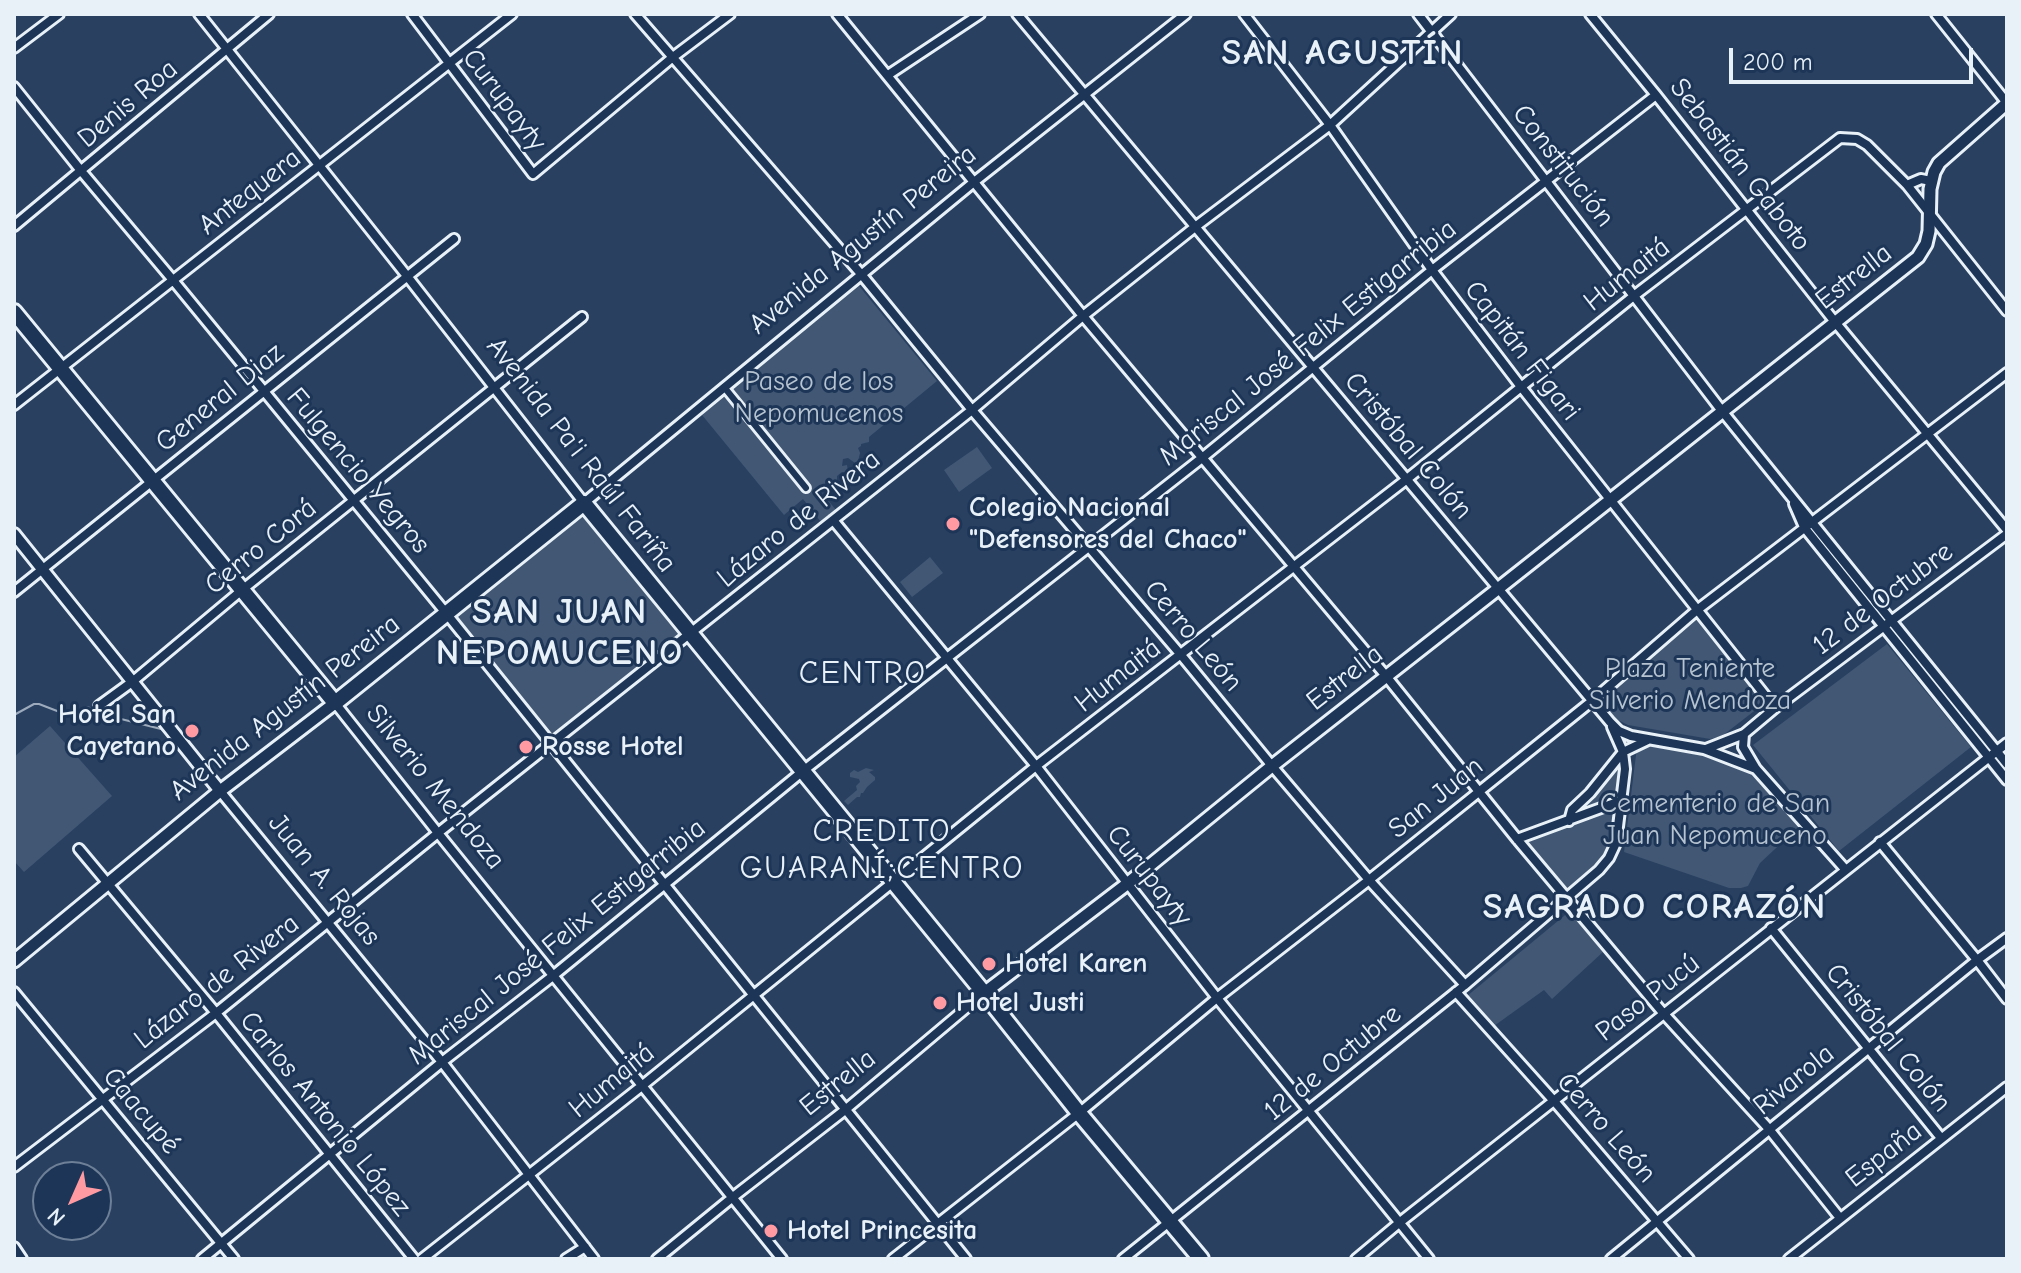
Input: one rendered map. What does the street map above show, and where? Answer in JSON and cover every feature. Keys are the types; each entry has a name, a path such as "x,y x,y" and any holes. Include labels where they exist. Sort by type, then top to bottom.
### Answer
{"highway":[{"name":"Silverio Mendoza","path":"14,312 335,703"},
{"name":"Avenida Agustín Pereira","path":"335,703 584,503"},
{"name":"Avenida Pa'i Raúl Fariña","path":"584,503 1201,1259"}],"main road":[{"path":"1931,181 1939,163 2007,103"},
{"name":"Estrella","path":"984,993 1127,884 1272,766 1918,257 1929,231 1931,181"},
{"name":"Avenida Agustín Pereira","path":"14,961 220,791 335,703"}],"street":[{"path":"14,48 59,14"},
{"name":"Avenida Pa'i Raúl Fariña","path":"199,14 584,503"},
{"name":"Denis Roa","path":"14,226 269,14"},
{"name":"Curupayty","path":"412,14 533,174 673,57"},
{"name":"Antequera","path":"14,405 512,14"},
{"name":"Cerro León","path":"635,14 861,274 1369,880 1465,985"},
{"path":"673,57 730,14"},
{"path":"837,14 1083,316 1386,676 1517,839 1664,1014 1769,1129 1840,1218"},
{"path":"888,75 980,14"},
{"name":"Cristóbal Colón","path":"1017,14 1610,722"},
{"name":"Avenida Agustín Pereira","path":"584,503 974,182 1186,14"},
{"name":"Capitán Figari","path":"1244,14 1330,125 1432,270 1522,388 1775,708"},
{"name":"Constitución","path":"1418,14 1790,496 1808,524 1992,754 2007,780"},
{"name":"Lázaro de Rivera","path":"14,1167 216,1013 550,743 972,410 1083,316 1330,125 1451,14"},
{"name":"Sebastián Gaboto","path":"1590,14 2007,532"},
{"path":"1936,14 2007,103"},
{"name":"Fulgencio Yegros","path":"14,87 446,613 966,1259"},
{"name":"Mariscal José Felix Estigarribia","path":"202,1259 803,771 1202,458 1432,270 1656,95"},
{"name":"Humaitá","path":"422,1259 643,1085 1036,766 1407,479 1635,295 1840,138 1857,139 1867,145 1907,185"},
{"path":"1931,181 1921,179 1907,185 2007,311"},
{"name":"General Diaz","path":"14,592 454,239"},
{"name":"Cerro Corá","path":"99,706 582,317"},
{"name":"San Juan","path":"893,1259 1592,701 1697,610 2007,373"},
{"path":"724,387 806,488"},
{"name":"Curupayty","path":"833,520 1036,766 1217,998 1429,1259"},
{"name":"12 de Octubre","path":"1704,749 1744,734 2007,532"},
{"name":"Juan A. Rojas","path":"14,534 442,1062 594,1259"},
{"name":"Silverio Mendoza","path":"335,703 782,1259"},
{"path":"1610,722 1619,731 1631,736 1704,749 1756,769"},
{"path":"1610,722 1623,752"},
{"path":"1744,734 1743,747 1756,769 1845,869"},
{"path":"1569,821 1572,810 1623,752 1649,739"},
{"name":"Paso Pucú","path":"1356,1259 2007,743"},
{"name":"12 de Octubre","path":"1123,1259 1465,985 1599,870 1616,843 1625,769 1623,752"},
{"name":"Constitución","path":"1992,754 2007,764"},
{"path":"1517,839 1620,801"},
{"path":"1880,842 2007,999"},
{"name":"Carlos Antonio López","path":"79,849 414,1259"},
{"name":"Cristóbal Colón","path":"1771,928 1941,1138"},
{"name":"Rivarola","path":"1611,1259 2007,938"},
{"name":"Caacupé","path":"14,992 234,1259"},
{"name":"Cerro León","path":"1456,992 1689,1259"},
{"name":"Estrella","path":"657,1259 845,1110 984,993"},
{"name":"España","path":"1789,1259 2007,1087"},
{"path":"14,1247 22,1259"},
{"path":"566,1259 585,1247"}],"green space":[{"name":"Paseo de los Nepomucenos","path":"859,286 937,381 869,437 869,442 861,444 858,461 843,459 842,466 847,465 848,472 842,472 834,483 826,480 822,493 836,510 821,522 803,499 784,515 702,415"},
{"path":"977,447 992,468 959,492 944,470"},
{"path":"583,505 689,634 551,741 448,613"},
{"path":"930,557 943,573 912,597 900,582"},
{"name":"Plaza Teniente Silverio Mendoza","path":"1696,618 1701,619 1763,698 1762,705 1722,736 1710,739 1628,725 1616,719 1598,700 1599,693"},
{"path":"1887,644 1971,747 1839,851 1753,745"},
{"path":"50,726 112,796 24,872 14,861 14,757"},
{"name":"Cementerio de San Juan Nepomuceno","path":"1649,738 1755,771 1803,823 1760,863 1748,886 1729,888 1624,852 1637,747"},
{"path":"1618,759 1625,769 1609,858 1567,898 1517,839 1568,821"},
{"path":"866,768 874,770 869,772 875,780 848,805 844,801 857,790 860,782 850,777 850,773"},
{"path":"1570,911 1603,952 1552,999 1544,990 1494,1026 1467,996"}],"waterway":[{"path":"14,715 34,704 70,716 87,707 165,730"}],"place":[{"name":"Colegio Nacional \"Defensores del Chaco\"","path":"953,524"},
{"name":"Hotel San Cayetano","path":"192,731"},
{"name":"Rosse Hotel","path":"526,747"},
{"name":"Hotel Karen","path":"989,964"},
{"name":"Hotel Justi","path":"940,1003"},
{"name":"Hotel Princesita","path":"771,1231"}],"district":[{"name":"SAN AGUSTÍN","path":"1343,54"},
{"name":"SAN JUAN NEPOMUCENO","path":"560,634"},
{"name":"CENTRO","path":"863,674"},
{"name":"CREDITO GUARANÍ;CENTRO","path":"882,850"},
{"name":"SAGRADO CORAZÓN","path":"1655,908"}]}
